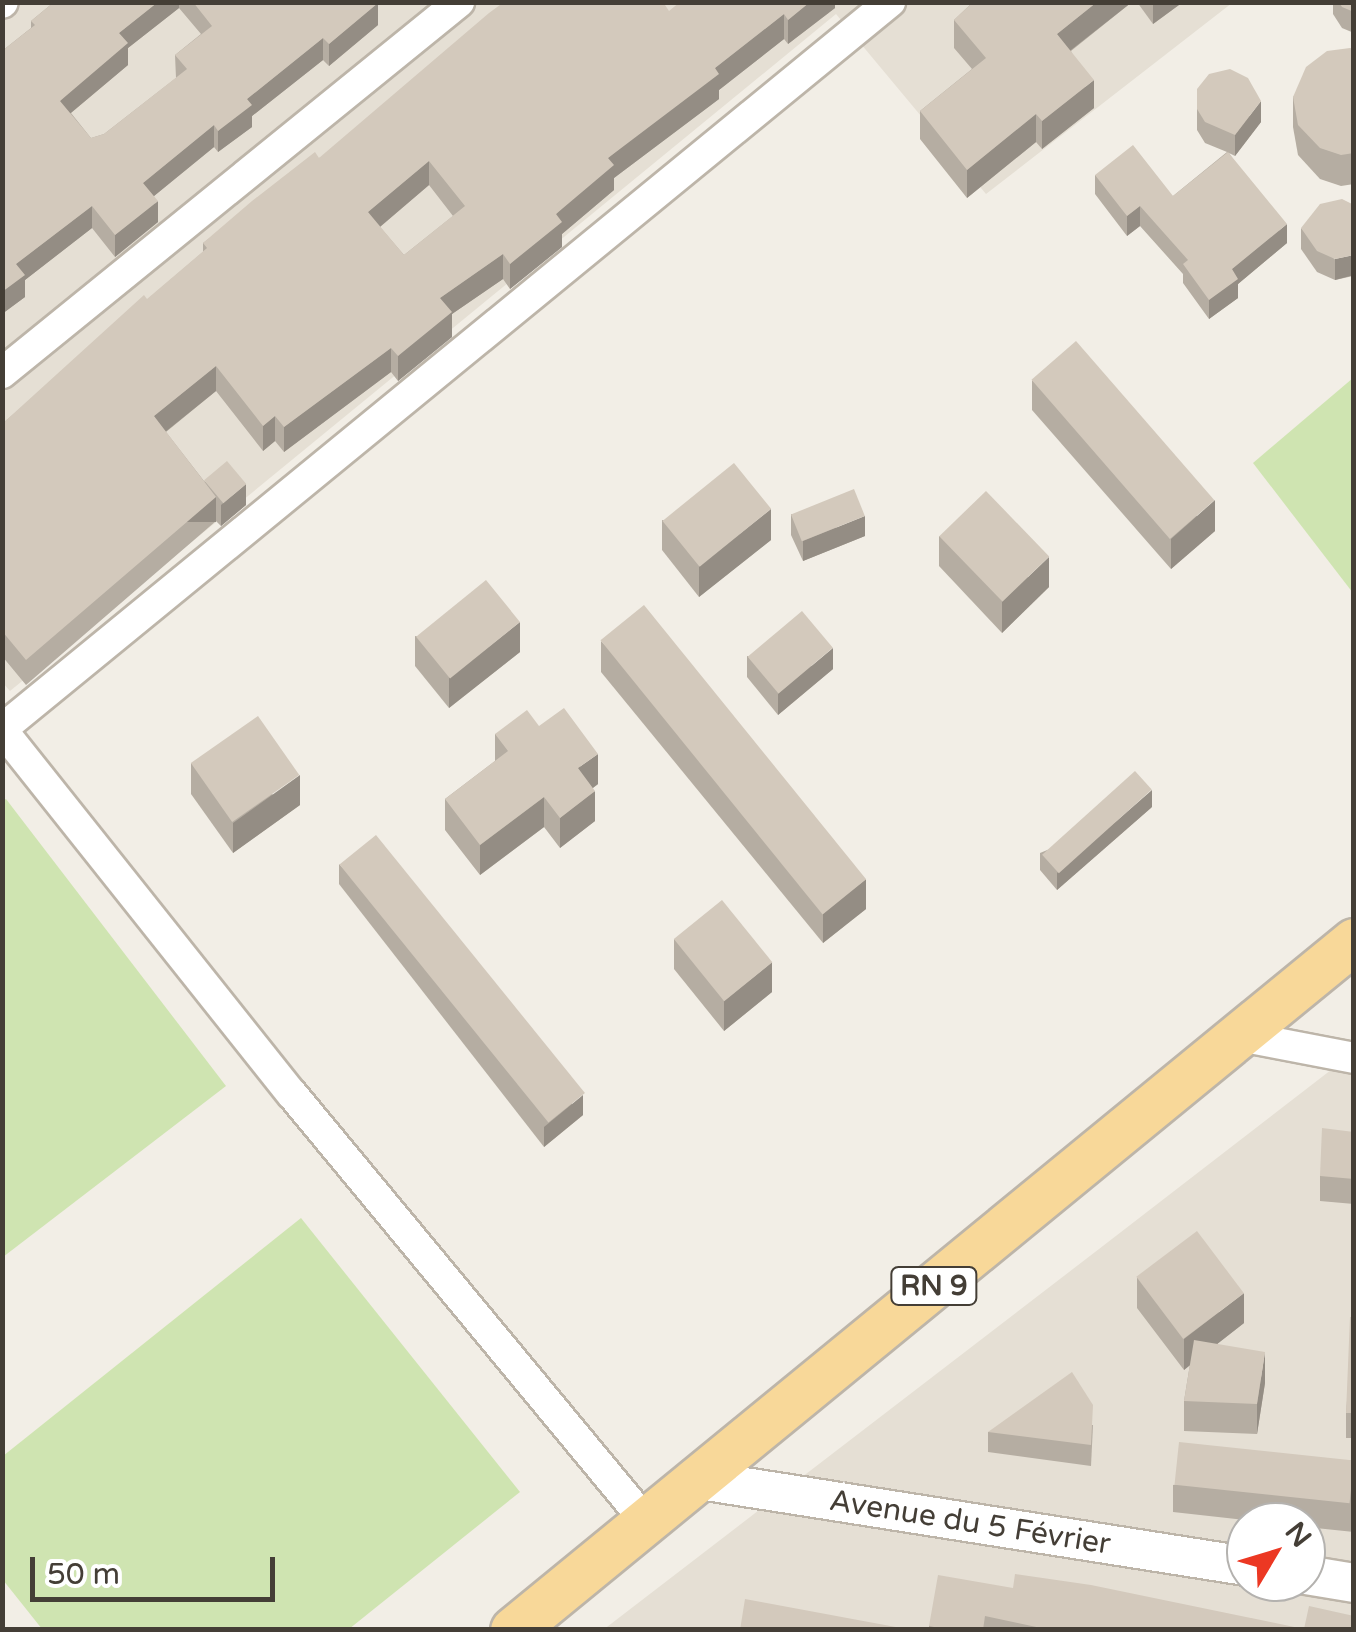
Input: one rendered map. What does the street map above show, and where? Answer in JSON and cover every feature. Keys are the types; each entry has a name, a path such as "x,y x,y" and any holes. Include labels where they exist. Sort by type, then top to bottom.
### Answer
{"main road":[{"name":"RN 9","path":"513,1630 643,1518 1354,941"}],"street":[{"path":"2,372 460,2"},
{"path":"643,1518 292,1094 2,729 890,2"},
{"path":"1240,1036 1354,1058"},
{"name":"Avenue du 5 Février","path":"694,1479 1226,1563"},
{"path":"1326,1579 1354,1583"}],"shaded area":[{"path":"2,3 1232,3 986,194 836,14 10,691 2,682"},
{"path":"1353,1053 1353,1629 603,1630"}],"green space":[{"path":"1353,378 1353,593 1253,463"},
{"path":"6,799 226,1086 3,1257 2,801"},
{"path":"301,1218 520,1492 349,1629 42,1629 3,1580 3,1456"}],"building":[{"path":"54,2 158,2 119,33 128,43 60,101 91,138 104,134 187,69 175,55 212,26 193,2 378,3 329,44 323,38 247,99 252,105 218,131 214,125 143,183 158,201 115,235 92,206 16,264 25,275 2,292 2,51 35,25 31,21"},
{"path":"504,2 663,2 669,11 680,2 810,2 788,20 784,14 715,68 719,74 608,158 614,165 556,214 562,222 510,264 503,254 440,298 452,312 398,356 391,348 284,427 275,416 263,426 216,366 154,416 216,497 26,660 2,631 2,424 144,295 147,299 207,248 203,243 252,201 315,152 319,158","holes":["429,161 465,206 404,255 368,212"]},
{"path":"973,2 1097,2 1057,34 1094,80 1042,121 1036,114 967,170 920,111 986,58 954,20"},
{"path":"1339,2 1354,2 1354,12 1342,7"},
{"path":"1354,49 1354,153 1341,155 1320,148 1298,125 1293,97 1306,67 1327,51"},
{"path":"1230,69 1248,78 1261,101 1235,135 1205,122 1197,109 1197,89 1209,74"},
{"path":"1133,145 1173,196 1228,152 1287,224 1232,269 1238,279 1209,300 1183,264 1188,260 1140,206 1127,216 1095,175"},
{"path":"1342,199 1354,205 1354,255 1335,259 1317,251 1301,228 1320,204"},
{"path":"1076,341 1214,500 1170,539 1031,380"},
{"path":"227,461 246,484 223,503 204,480"},
{"path":"734,463 771,509 700,567 663,521"},
{"path":"854,489 865,516 802,541 791,514"},
{"path":"986,491 1049,556 1002,602 939,536"},
{"path":"486,580 520,622 450,679 416,637"},
{"path":"644,605 866,879 823,915 600,640"},
{"path":"802,611 833,648 778,693 748,657"},
{"path":"564,708 598,754 578,768 595,791 560,818 544,797 480,845 445,799 508,751 495,734 527,710 539,726"},
{"path":"258,716 299,775 232,822 191,763"},
{"path":"1135,771 1152,790 1059,873 1042,855"},
{"path":"376,835 585,1093 548,1123 339,865"},
{"path":"722,900 772,962 724,1001 674,939"},
{"path":"1322,1128 1354,1132 1354,1179 1320,1176"},
{"path":"1197,1231 1244,1293 1183,1339 1136,1277"},
{"path":"1350,1317 1354,1317 1354,1413 1346,1413"},
{"path":"1194,1340 1265,1352 1257,1404 1184,1401"},
{"path":"1072,1372 1093,1405 1091,1445 988,1432"},
{"path":"1179,1442 1354,1460 1350,1503 1175,1485"},
{"path":"1015,1574 1091,1585 1304,1629 1309,1606 1354,1616 1354,1630 1041,1630 985,1616 983,1630 929,1626 938,1575 1013,1588"},
{"path":"745,1599 901,1628 901,1630 740,1630"}]}
